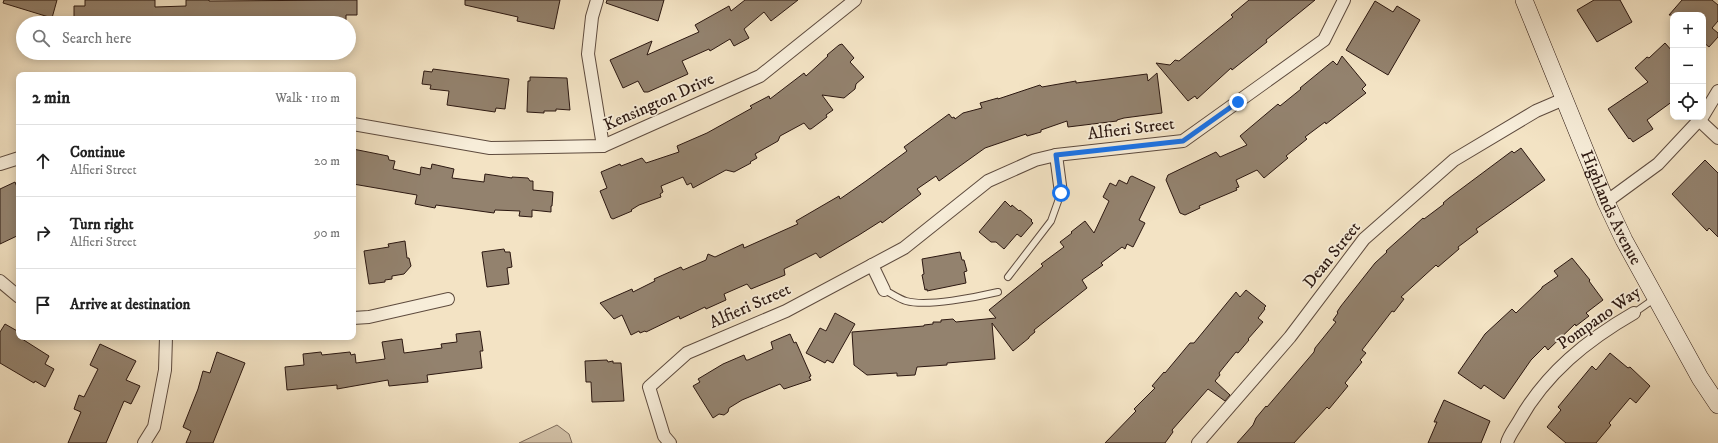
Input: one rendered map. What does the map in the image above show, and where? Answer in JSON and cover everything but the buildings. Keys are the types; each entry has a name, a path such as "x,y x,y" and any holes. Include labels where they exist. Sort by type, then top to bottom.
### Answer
{"main road":[{"name":"Highlands Avenue","path":"1524,0 1606,202 1632,256 1655,298 1700,378 1718,405"}],"street":[{"path":"597,0 592,18 588,54 603,146"},
{"name":"Kensington Drive","path":"356,125 490,148 603,146 760,76 855,0"},
{"name":"Alfieri Street","path":"670,443 664,436 649,387 687,353 786,311 904,248 988,181 1035,160 1056,155 1183,141 1324,40 1344,0"},
{"path":"1706,111 1718,91"},
{"name":"Dean Street","path":"1198,443 1290,337 1364,239 1454,160 1536,111 1564,99"},
{"path":"1606,202 1658,164 1700,120"},
{"path":"1704,120 1718,138"},
{"path":"1056,155 1061,193"},
{"path":"0,163 16,159"},
{"path":"872,265 884,290"},
{"path":"0,281 16,294"},
{"path":"356,318 369,317 448,299"},
{"name":"Pompano Way","path":"1507,443 1526,408 1558,368 1606,329 1634,313"},
{"path":"144,443 154,427 165,370 166,340"}],"lane":[{"path":"1008,277 1051,221 1061,193"},
{"path":"884,290 906,301 926,302 976,297 998,292"},
{"name":"Pompano Way","path":"1634,313 1655,298"}],"shaded area":[{"path":"557,425 569,434 572,443 519,443"}],"route":[{"path":"1061,193 1056,155 1183,141 1238,102"}]}
